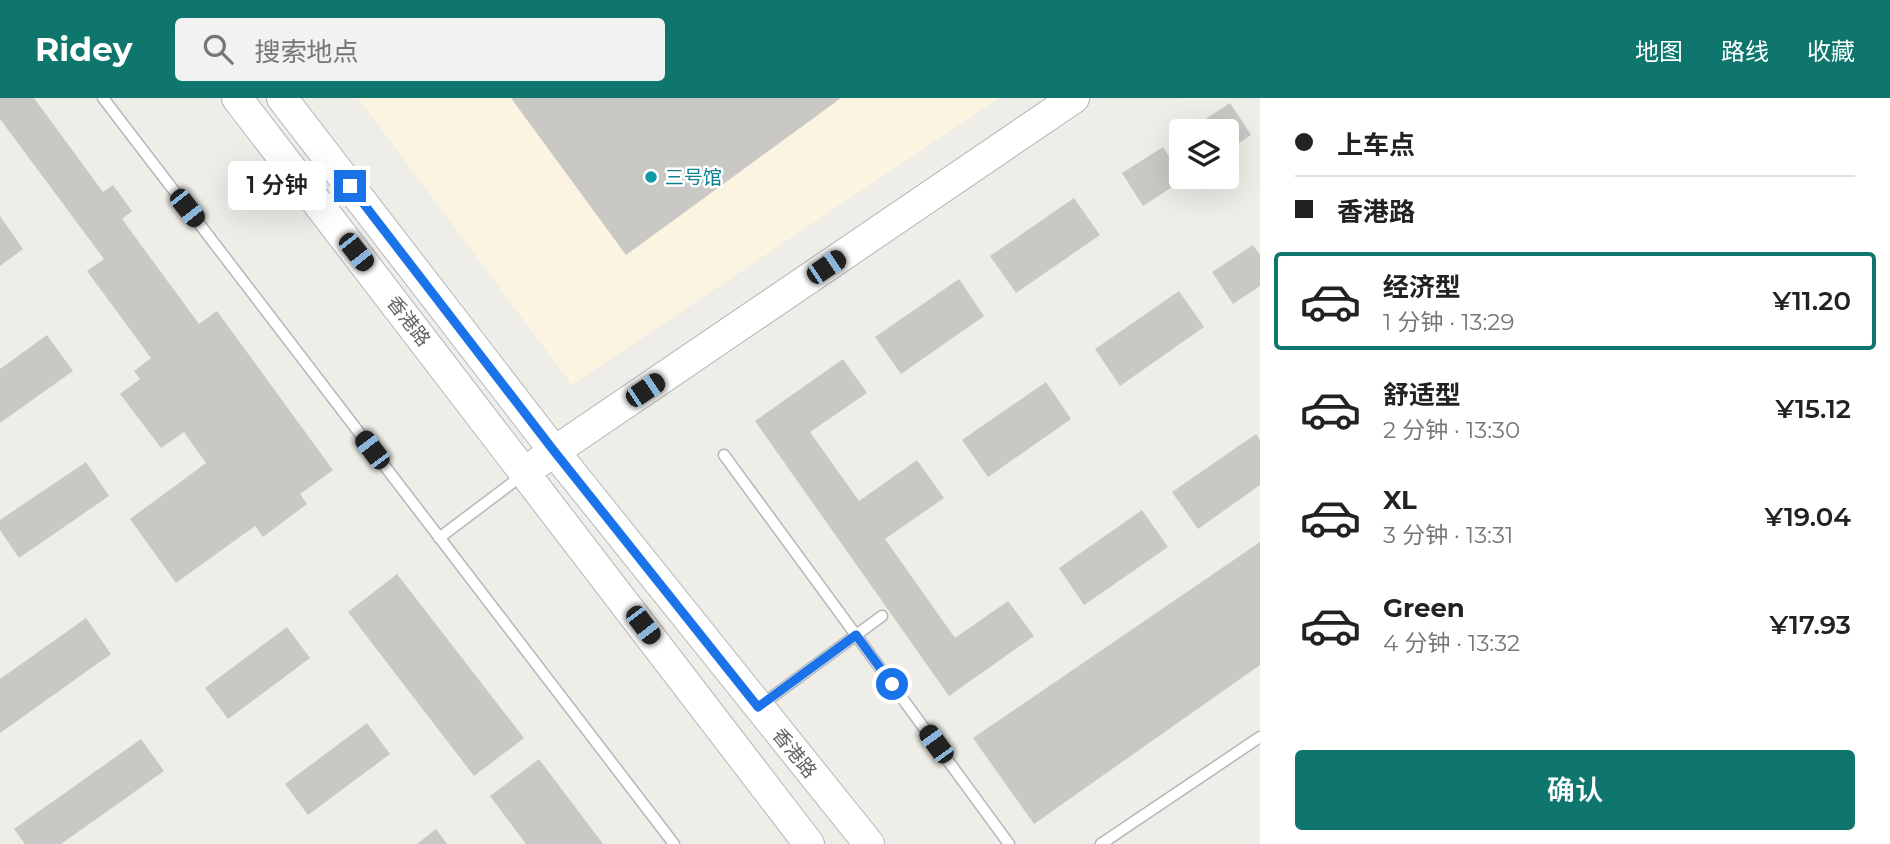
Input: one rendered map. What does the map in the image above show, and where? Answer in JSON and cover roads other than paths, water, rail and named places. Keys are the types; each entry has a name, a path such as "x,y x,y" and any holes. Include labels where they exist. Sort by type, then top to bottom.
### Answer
{"main road":[{"name":"香港路","path":"237,98 809,844"},
{"name":"香港路","path":"282,98 554,451 869,844"},
{"path":"526,472 1074,98"}],"lane":[{"path":"103,98 674,844"},
{"path":"724,455 1009,844"},
{"path":"439,538 526,472"},
{"path":"758,707 882,617"},
{"path":"1101,844 1260,737"}],"place":[{"name":"三号馆","path":"651,177"}]}
